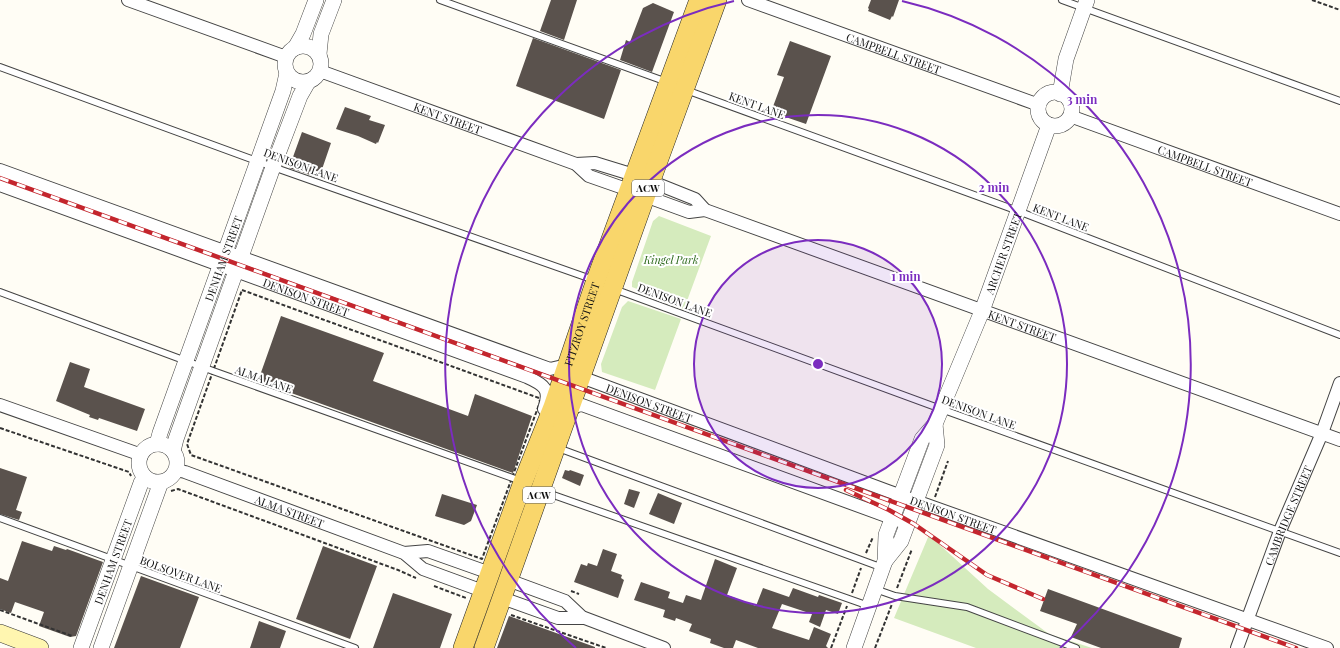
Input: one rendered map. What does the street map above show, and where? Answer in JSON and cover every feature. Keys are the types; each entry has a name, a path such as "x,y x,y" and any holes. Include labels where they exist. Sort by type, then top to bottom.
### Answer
{"main road":[{"name":"FITZROY STREET","path":"463,648 475,595 486,566 534,456 567,365 604,284 640,186 676,85 699,0"},
{"name":"FITZROY STREET","path":"676,85 717,0"},
{"name":"FITZROY STREET","path":"484,648 504,605 508,580 581,377 604,284"},
{"name":"ALMA STREET","path":"486,566 508,580"},
{"name":"ALMA STREET","path":"475,595 504,605"},
{"path":"0,632 40,648"}],"street":[{"path":"128,0 291,52"},
{"path":"316,0 303,34 285,64 290,78 296,81 308,82 317,76 320,71 321,59 319,54 321,34 334,0"},
{"name":"CAMPBELL STREET","path":"748,0 1039,105"},
{"path":"1060,94 1066,59 1086,4"},
{"path":"291,52 300,46 310,47 319,54"},
{"name":"KENT STREET","path":"320,71 576,164 595,163 640,186 695,199 705,210 1340,440"},
{"name":"DENHAM STREET","path":"157,444 222,258 283,91 287,72"},
{"name":"DENHAM STREET","path":"173,451 176,439 208,369 238,264 273,166 300,96 308,82"},
{"path":"1055,93 1060,94 1069,100 1071,105 1070,116 1061,125 1049,125 1040,117 1038,111 1039,105 1045,96 1055,93"},
{"name":"CAMPBELL STREET","path":"1070,116 1340,214"},
{"name":"ARCHER STREET","path":"854,648 884,564 886,535 922,439 935,424 982,311 1049,125"},
{"name":"DENISON STREET","path":"0,170 536,380 545,388 548,399 543,412 534,456"},
{"name":"DENISON STREET","path":"0,185 222,258"},
{"name":"DENISON STREET","path":"238,264 550,369 567,365"},
{"name":"DENISON STREET","path":"581,377 901,495 1327,648"},
{"name":"CAMBRIDGE STREET","path":"1237,648 1280,531 1322,433 1340,383"},
{"path":"0,405 136,453 141,457"},
{"path":"569,411 582,405 907,524"},
{"name":"ARCHER STREET","path":"884,564 901,541 937,445 935,424"},
{"path":"157,444 163,445 173,451 177,460 176,470 165,487 145,477 140,467 141,457 147,448 157,444"},
{"name":"ALMA STREET","path":"176,470 404,553 423,569 475,595"},
{"name":"DENHAM STREET","path":"77,642 113,559 141,483 145,477"},
{"name":"DENHAM STREET","path":"101,648 130,566 165,487"},
{"name":"ALMA STREET","path":"404,553 428,551 486,566"},
{"name":"ALMA STREET","path":"508,580 565,601 582,618"},
{"name":"ALMA STREET","path":"504,605 558,618 582,618 664,648"}],"lane":[{"name":"KENT LANE","path":"440,0 1018,211 1340,335"},
{"path":"1062,0 1086,4 1340,101"},
{"name":"DENISON LANE","path":"0,67 258,161 604,284 941,409 1340,553"},
{"name":"ALMA LANE","path":"0,292 208,369 523,482"},
{"path":"556,448 863,560 884,564"},
{"path":"541,491 869,606"},
{"name":"BOLSOVER LANE","path":"0,518 355,648"},
{"path":"875,589 895,596 968,607 1076,648"}],"path":[{"path":"1312,0 1340,10"},
{"path":"486,566 191,455 188,444 208,369 242,290 539,398"},
{"path":"0,428 129,472"},
{"path":"935,497 948,461"},
{"path":"165,487 178,489 398,570 417,579"},
{"path":"831,648 875,531"},
{"path":"431,584 475,595"},
{"path":"504,605 606,648"},
{"path":"0,610 77,642"}],"green space":[{"name":"Kingel Park","path":"659,216 711,236 684,309 632,287 632,282 653,221"},
{"path":"628,301 681,319 655,390 602,372 601,364 622,307"},
{"path":"929,535 988,589 1049,634 1092,648 976,648 894,618"}],"building":[{"path":"551,0 577,0 564,40 540,31"},
{"path":"871,0 899,0 893,17 892,16 890,20 868,11"},
{"path":"653,3 674,12 652,72 620,60 626,40 630,42 643,8"},
{"path":"533,38 621,70 604,119 516,86"},
{"path":"790,41 831,56 806,124 771,112 784,77 777,75"},
{"path":"345,107 371,116 369,120 385,125 378,143 377,142 376,144 336,129"},
{"path":"302,132 331,143 319,178 289,168"},
{"path":"281,316 384,353 373,381 468,416 475,394 532,416 513,473 258,381"},
{"path":"70,362 90,369 84,387 145,409 137,431 99,418 98,420 89,417 90,415 56,401"},
{"path":"0,468 27,477 16,510 22,512 19,520 0,514"},
{"path":"565,470 570,470 584,475 580,486 562,478"},
{"path":"629,489 640,492 634,508 624,504"},
{"path":"658,493 682,503 674,524 649,514"},
{"path":"442,494 477,505 471,521 464,525 435,516"},
{"path":"22,541 52,551 54,546 67,549 103,562 76,636 70,637 39,626 44,612 15,602 11,613 0,609 0,578 8,581"},
{"path":"323,546 377,566 350,639 296,619"},
{"path":"603,549 617,554 611,571 622,575 621,578 624,580 618,598 574,582 581,564 587,566 588,563 597,566"},
{"path":"715,559 737,568 727,595 756,606 763,588 789,597 793,588 818,597 819,595 842,603 838,614 826,610 820,627 809,622 812,614 782,604 772,628 809,640 814,627 831,634 826,646 828,648 758,648 736,640 733,648 724,648 710,643 711,639 689,631 692,624 676,618 675,621 663,617 665,610 634,600 641,582 670,592 668,598 683,603 686,595 701,600"},
{"path":"141,576 199,597 180,648 114,648"},
{"path":"1048,589 1182,638 1179,648 1101,648 1071,637 1077,624 1040,611"},
{"path":"393,593 452,614 440,648 373,648"},
{"path":"509,616 595,647 595,648 497,648"},
{"path":"259,621 286,631 280,648 250,648"}],"railway":[{"path":"0,178 1296,648"},
{"path":"846,490 889,510 914,524 987,575 1043,599"}]}
